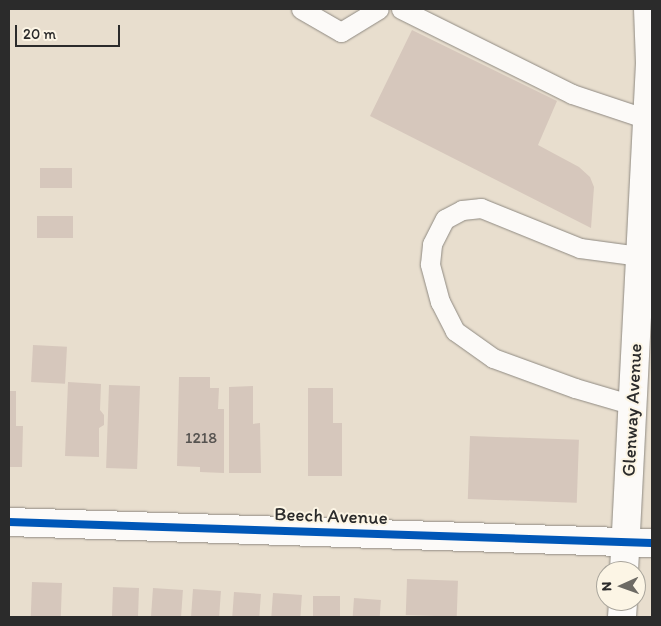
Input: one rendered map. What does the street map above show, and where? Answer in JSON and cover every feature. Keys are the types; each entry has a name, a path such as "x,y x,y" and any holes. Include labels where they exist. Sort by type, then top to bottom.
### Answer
{"street":[{"name":"Glenway Avenue","path":"625,561 633,404 644,359 640,256 651,63 648,9"},
{"name":"Beech Avenue","path":"9,522 652,543"}],"lane":[{"path":"301,9 341,32 380,9"},
{"path":"401,9 572,94 647,119"},
{"path":"633,404 575,388 493,358 455,331 440,302 430,264 432,244 445,220 462,210 481,208 580,248 640,256"}],"building":[{"path":"412,30 557,101 538,145 579,167 590,177 594,187 591,228 370,116"},
{"path":"40,168 72,168 72,188 40,188"},
{"path":"37,216 73,216 73,238 37,238"},
{"path":"33,345 67,347 65,384 31,382"},
{"path":"179,377 210,377 210,388 219,388 218,409 224,409 224,473 200,472 200,467 177,466"},
{"path":"68,382 101,384 100,410 104,415 104,425 99,428 99,457 65,456"},
{"path":"109,385 140,386 137,469 106,468"},
{"path":"253,386 253,424 260,423 261,473 229,473 229,387"},
{"path":"308,388 333,388 333,423 342,423 342,476 308,476"},
{"path":"9,391 16,391 16,426 23,426 22,467 9,467"},
{"path":"470,436 579,440 577,503 468,499"},
{"path":"407,579 458,581 457,617 406,615"},
{"path":"32,582 62,583 61,617 31,617"},
{"path":"113,587 139,588 138,617 112,617"},
{"path":"153,588 183,590 181,617 151,617"},
{"path":"193,589 221,591 219,617 191,617"},
{"path":"234,592 261,594 259,617 232,617"},
{"path":"273,593 302,595 300,617 271,617"},
{"path":"313,596 340,596 340,617 313,617"},
{"path":"354,598 381,600 380,617 353,617"}],"cycle path":[{"path":"9,522 652,543"}]}
